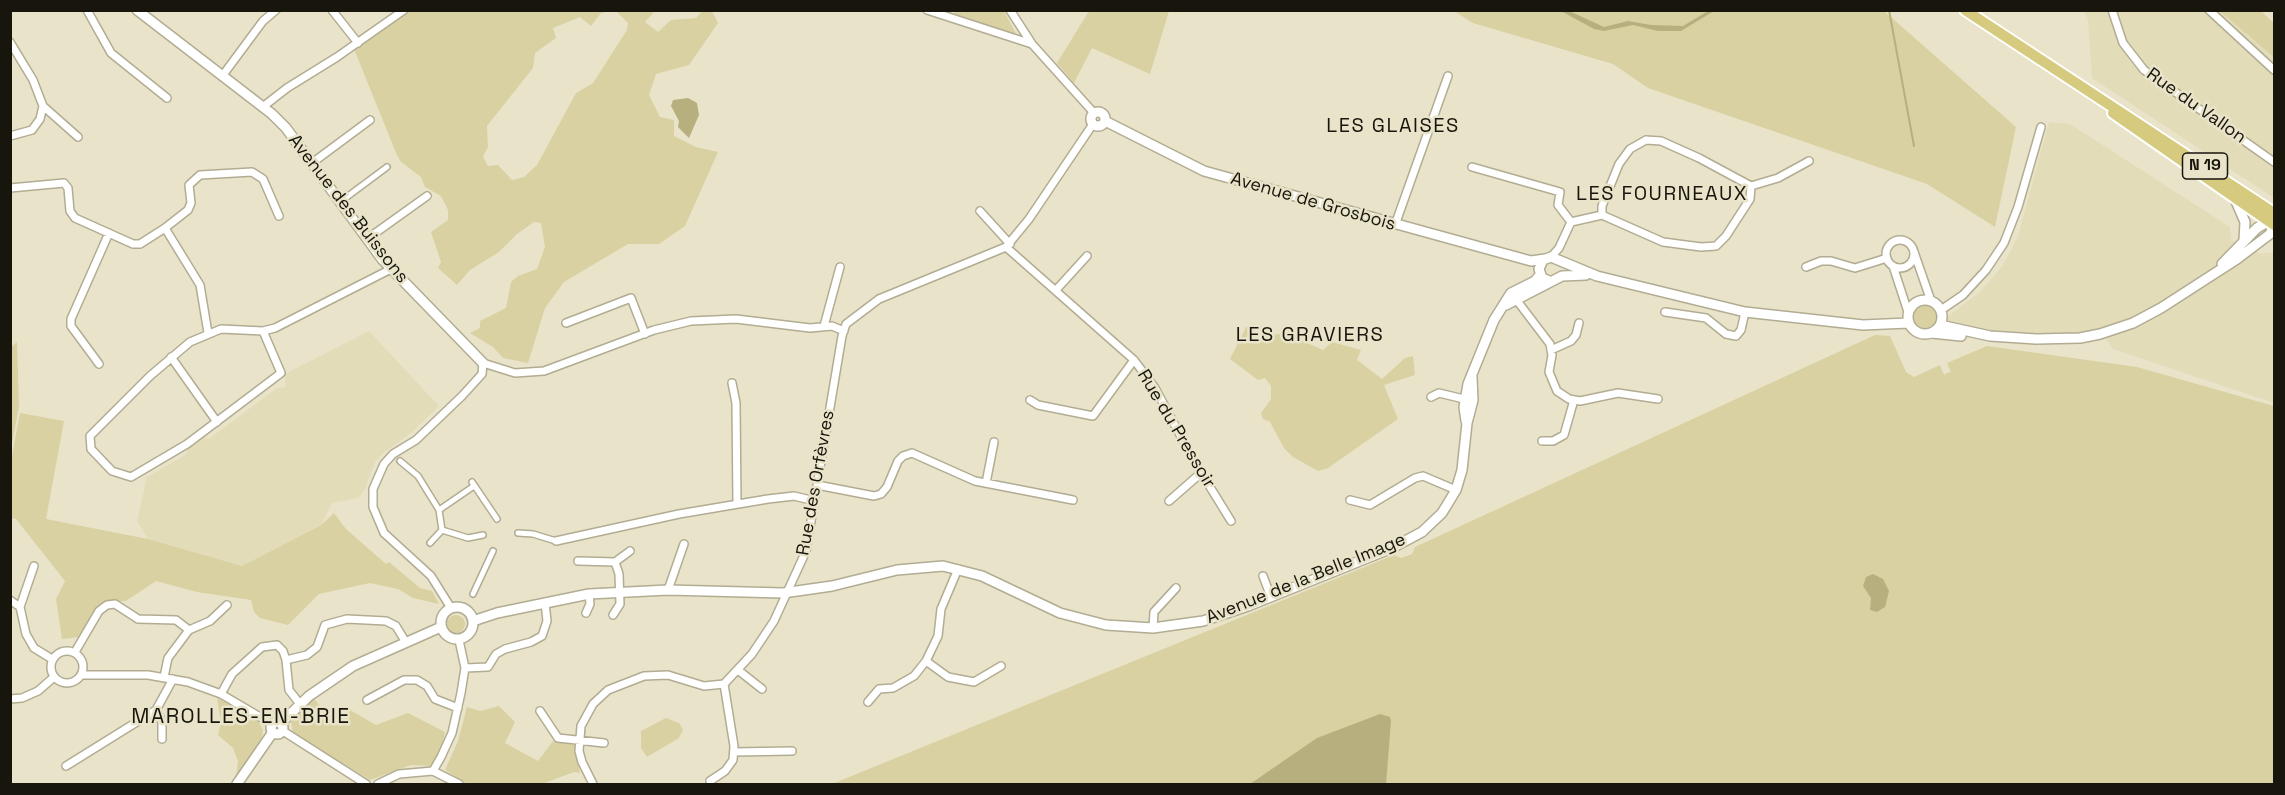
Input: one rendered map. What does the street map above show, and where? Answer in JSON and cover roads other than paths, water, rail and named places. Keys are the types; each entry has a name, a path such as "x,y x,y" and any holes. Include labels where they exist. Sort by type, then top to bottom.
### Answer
{"main road":[{"name":"N 19","path":"1965,10 2085,91 2160,136 2273,224"},
{"name":"N 19","path":"2085,91 2130,127 2273,224"}],"street":[{"path":"87,10 111,53 167,98"},
{"name":"Avenue des Buissons","path":"138,10 264,106 286,128 391,269 483,363"},
{"path":"223,75 263,21 276,10"},
{"path":"332,10 358,43"},
{"path":"264,106 287,88 358,43 404,10"},
{"path":"927,10 1032,44"},
{"path":"1010,10 1032,44 1094,113 1101,113 1105,121 1100,126 1093,124"},
{"name":"Rue du Vallon","path":"2112,10 2123,43 2144,70 2274,162"},
{"path":"2209,10 2274,70"},
{"path":"10,42 33,80 43,106 78,137"},
{"path":"1395,225 1448,76"},
{"path":"10,136 32,130 40,118 43,106"},
{"path":"1093,124 1091,118 1094,113"},
{"path":"312,164 370,120"},
{"name":"Avenue de Grosbois","path":"1105,121 1204,171 1531,261 1553,259 1597,276"},
{"path":"451,608 431,576 384,533 373,507 374,489 384,464 393,454 416,440 462,396 482,374 483,363 515,373 544,371 673,324 717,319 810,328 832,326 843,331 851,320 879,299 1008,245 1093,124"},
{"path":"1941,310 1963,295 1986,270 2004,243 2018,207 2041,127"},
{"path":"1602,215 1602,206 1619,164 1630,149 1646,141 1661,141 1751,186 1778,178 1809,161"},
{"path":"340,202 387,167"},
{"path":"1473,167 1560,192 1558,205 1571,222"},
{"path":"10,188 64,183 69,188 70,211 75,218 140,244 188,210 191,203 189,185 200,175 252,172 263,179 279,216"},
{"path":"1571,222 1602,215 1663,242 1701,247 1716,246 1726,236 1750,199 1751,186"},
{"path":"367,239 427,196"},
{"path":"2235,199 2245,222 2244,240"},
{"name":"Rue du Pressoir","path":"980,211 1008,245 1134,360 1155,388 1201,473 1231,521"},
{"path":"1540,272 1553,259 1571,222"},
{"path":"2211,274 2244,240 2273,224"},
{"path":"1940,325 1990,336 2036,339 2080,338 2100,334 2144,318 2211,274 2273,224"},
{"path":"165,228 200,285 208,333"},
{"path":"99,364 71,326 71,319 109,233"},
{"path":"1932,333 1940,325 1941,310 1931,300 1913,248 1905,241 1896,240 1888,246 1887,258 1893,266 1908,312 1908,323 1916,332 1976,338 1990,336"},
{"path":"1893,266 1901,268 1910,264 1914,257 1913,248"},
{"path":"1056,290 1087,256"},
{"path":"1806,267 1821,261 1831,261 1856,268 1887,258"},
{"path":"1553,259 1562,276"},
{"path":"1531,261 1549,281"},
{"path":"824,326 840,267"},
{"path":"263,331 281,373 188,444 131,477 112,471 91,449 90,436 171,357 190,342 221,329 263,331 275,328 391,269"},
{"name":"Avenue de la Belle Image","path":"473,621 589,594 668,590 771,594 923,566 958,569 982,576 1060,613 1107,625 1153,628 1203,621 1271,597 1392,548 1422,532 1442,513 1456,490 1462,470 1472,377 1498,311 1513,296 1535,281 1540,272"},
{"name":"Avenue de Grosbois","path":"1549,281 1572,273 1597,276 1745,312 1863,325 1908,323"},
{"name":"Avenue de la Belle Image","path":"1513,296 1549,281"},
{"path":"1513,296 1550,344 1549,372 1557,391 1574,400 1618,393 1658,399"},
{"path":"566,323 631,298 645,334"},
{"path":"1908,312 1914,303 1931,300"},
{"path":"1665,312 1706,318 1726,334 1736,336 1742,330 1745,312"},
{"path":"1551,350 1571,341 1576,335 1579,323"},
{"name":"Rue des Orfèvres","path":"724,684 761,642 789,592 806,551 843,331"},
{"path":"171,357 217,422"},
{"path":"1030,400 1038,405 1093,416 1134,360"},
{"path":"732,383 736,403 737,504"},
{"path":"1431,397 1439,393 1469,400"},
{"path":"1542,441 1553,441 1564,435 1574,400"},
{"path":"986,483 994,442"},
{"path":"817,485 874,496 881,494 887,487 898,461 903,456 912,453 969,479 1073,500"},
{"path":"400,461 418,476 439,510 442,530"},
{"path":"1169,501 1201,473"},
{"path":"1350,500 1370,505 1415,478 1423,476 1456,490"},
{"path":"439,510 473,484 497,519"},
{"path":"518,533 533,534 556,541 679,514 737,504 794,496 815,501"},
{"path":"442,530 468,538 483,535"},
{"path":"430,543 442,530"},
{"path":"668,590 684,544"},
{"path":"473,594 493,551"},
{"path":"578,561 615,562 630,551"},
{"path":"613,615 620,604 620,574 615,562"},
{"path":"34,566 20,608 26,634 34,648 52,659"},
{"path":"868,702 879,689 893,688 914,676 926,662 938,636 941,609 958,569"},
{"path":"1263,576 1271,597"},
{"path":"1153,628 1154,612 1176,588"},
{"path":"586,613 590,604 589,594"},
{"path":"10,600 20,608"},
{"path":"465,668 488,667 496,654 542,636 547,621 545,603"},
{"path":"75,652 99,611 107,605 115,604 138,619 176,620 189,630"},
{"path":"164,677 168,658 189,630 210,621 227,605"},
{"path":"451,608 462,608 468,612 473,621 470,632 459,639 447,636 441,627 442,619 451,608"},
{"path":"286,660 307,655 317,647 325,625 347,618 386,621 396,626 405,642"},
{"path":"237,784 277,727 300,704 353,666 441,627"},
{"path":"433,771 452,733 458,708 465,668 459,639"},
{"path":"221,694 232,674 262,647 277,645 283,651 286,660 289,690 300,704"},
{"path":"81,675 82,661 75,652 66,650 59,652 52,659 50,666 54,677 60,682 69,683 81,675 135,674 173,679 221,694 366,784"},
{"path":"926,662 948,677 974,682 1001,666"},
{"path":"738,670 762,688"},
{"path":"593,784 582,762 580,740 581,726 593,704 608,690 625,682 644,676 668,675 704,686 724,684 734,752 733,760 725,771 710,781"},
{"path":"10,699 22,698 38,691 54,677"},
{"path":"66,766 156,710 173,679"},
{"path":"367,700 404,680 417,680 427,686 435,699 458,708"},
{"path":"156,710 162,722 162,739"},
{"path":"540,711 558,738 604,743"},
{"path":"734,752 792,751"},
{"path":"378,784 399,774 433,771 459,784"}],"waterway":[{"path":"1889,10 1914,146"}],"district":[{"name":"LES GLAISES","path":"1393,127"},
{"name":"LES FOURNEAUX","path":"1662,195"},
{"name":"LES GRAVIERS","path":"1310,336"},
{"name":"MAROLLES-EN-BRIE","path":"241,717"}]}
